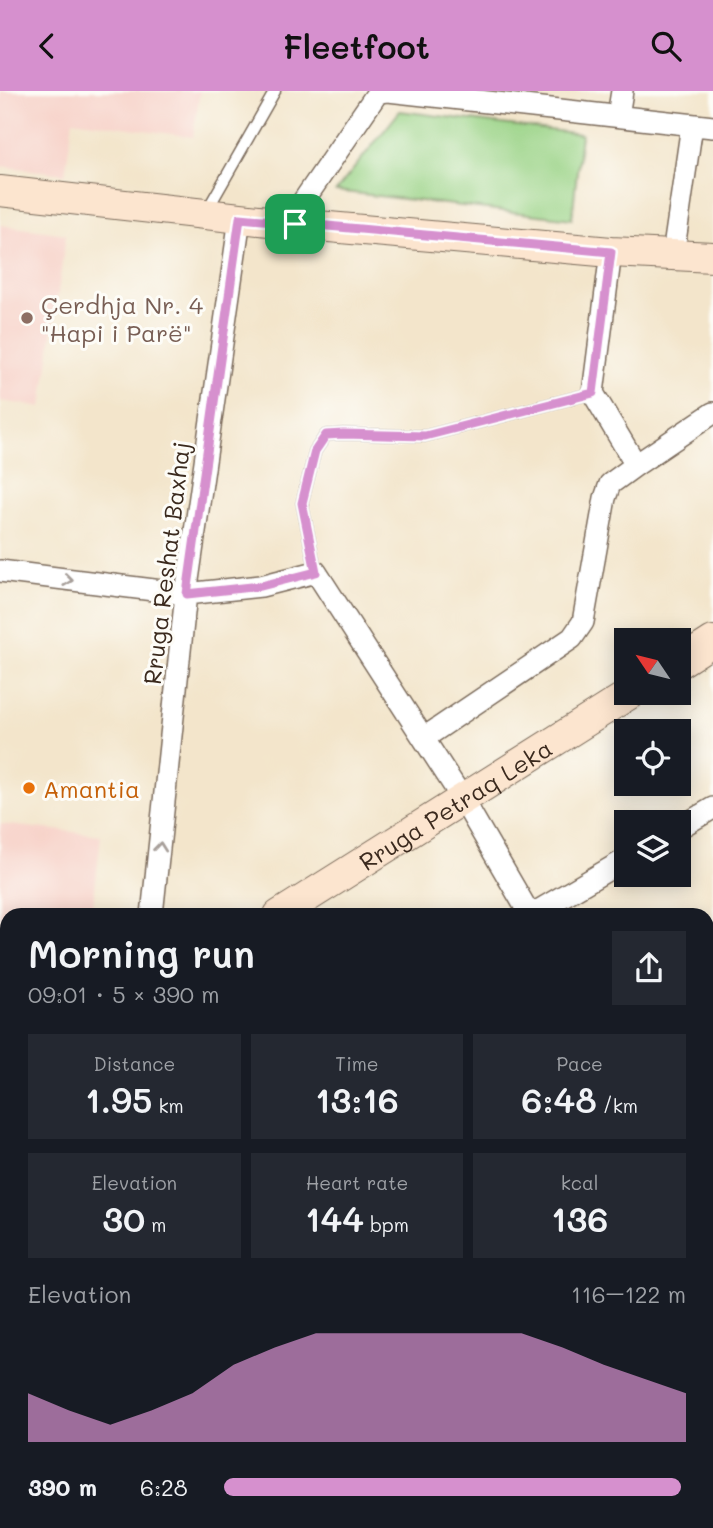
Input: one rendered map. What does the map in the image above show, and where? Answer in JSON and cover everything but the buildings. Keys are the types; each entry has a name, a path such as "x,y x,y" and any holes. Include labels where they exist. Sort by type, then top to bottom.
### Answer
{"street":[{"path":"295,224 302,203 378,92 388,91 703,126 673,255"},
{"path":"618,116 622,91"},
{"path":"0,191 295,224 611,252 713,257"},
{"name":"Rruga Reshat Baxhaj","path":"153,908 187,594 240,218"},
{"path":"611,252 593,393 636,464"},
{"path":"424,738 572,638 583,622 605,498 610,484 713,413"},
{"path":"0,572 187,594 261,586 316,572 424,738 527,908"},
{"path":"691,655 713,641"},
{"name":"Rruga Petraq Leka","path":"290,908 614,704"},
{"path":"691,821 713,808"},
{"path":"543,908 614,866"}],"lane":[{"path":"205,214 275,91"},
{"path":"316,572 302,503 315,451 326,435 425,436 593,393"}],"shaded area":[{"path":"0,91 200,91 193,137 73,120 65,174 0,166"},
{"name":"Çerdhja Nr. 4 \"Hapi i Parë\"","path":"0,225 66,234 42,407 0,401"},
{"path":"0,824 101,835 93,908 0,908"}],"green space":[{"path":"400,111 581,134 572,219 336,191"}],"place":[{"name":"Çerdhja Nr. 4 \"Hapi i Parë\"","path":"27,318"},
{"name":"Amantia","path":"29,788"}],"route":[{"path":"240,218 295,224 611,252 593,393 425,436 326,435 315,451 302,503 316,572 261,586 187,594 240,218"}]}
